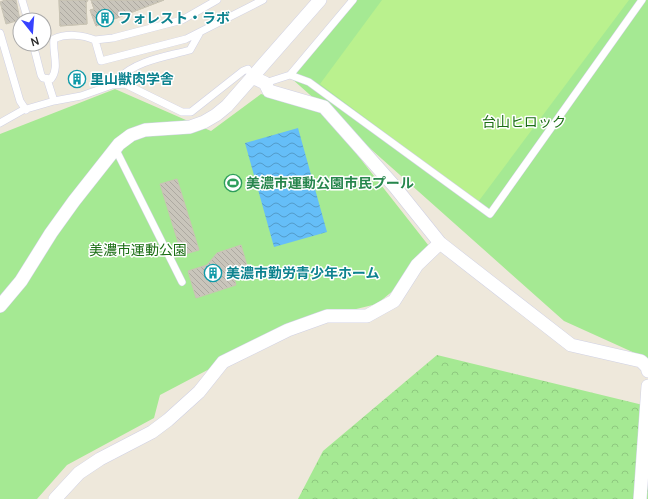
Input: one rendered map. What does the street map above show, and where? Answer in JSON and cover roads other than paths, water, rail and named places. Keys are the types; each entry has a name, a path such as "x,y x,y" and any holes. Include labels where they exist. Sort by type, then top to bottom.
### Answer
{"street":[{"path":"0,306 21,281 51,233 115,148 131,135 145,130 190,127 204,122 216,115 227,106 320,0"},
{"path":"252,77 265,83 269,91 324,107 395,187 440,242 571,345 640,361 647,367 648,371"},
{"path":"55,499 79,473 100,459 152,432 168,420 199,392 223,362 288,330 327,316 367,316 394,301 418,265 440,242"},
{"path":"640,499 648,386"},
{"path":"642,477 647,499"}],"lane":[{"path":"22,0 26,12"},
{"path":"47,79 51,79 56,70 54,40 61,36 75,36 95,40 113,38 182,20 217,0"},
{"path":"95,40 101,61 186,39 199,34 263,0"},
{"path":"265,83 290,75 352,0"},
{"path":"290,75 310,82 490,214 642,0"},
{"path":"0,33 20,101 26,110"},
{"path":"118,84 118,79 129,68 190,50 199,34"},
{"path":"35,52 41,75 47,79 54,101"},
{"path":"0,122 26,110 54,101 81,96 105,86 118,84 125,84 182,112 191,112 201,106 242,71 248,69 252,77"},
{"path":"115,148 182,282"}],"water":[{"path":"298,128 327,232 274,247 245,143"}],"place":[{"name":"フォレスト・ラボ","path":"105,18"},
{"name":"里山獣肉学舎","path":"77,79"},
{"name":"美濃市運動公園市民プール","path":"233,183"},
{"name":"美濃市勤労青少年ホーム","path":"213,273"}],"park label":[{"name":"台山ヒロック","path":"524,122"},
{"name":"美濃市運動公園","path":"138,250"}]}
